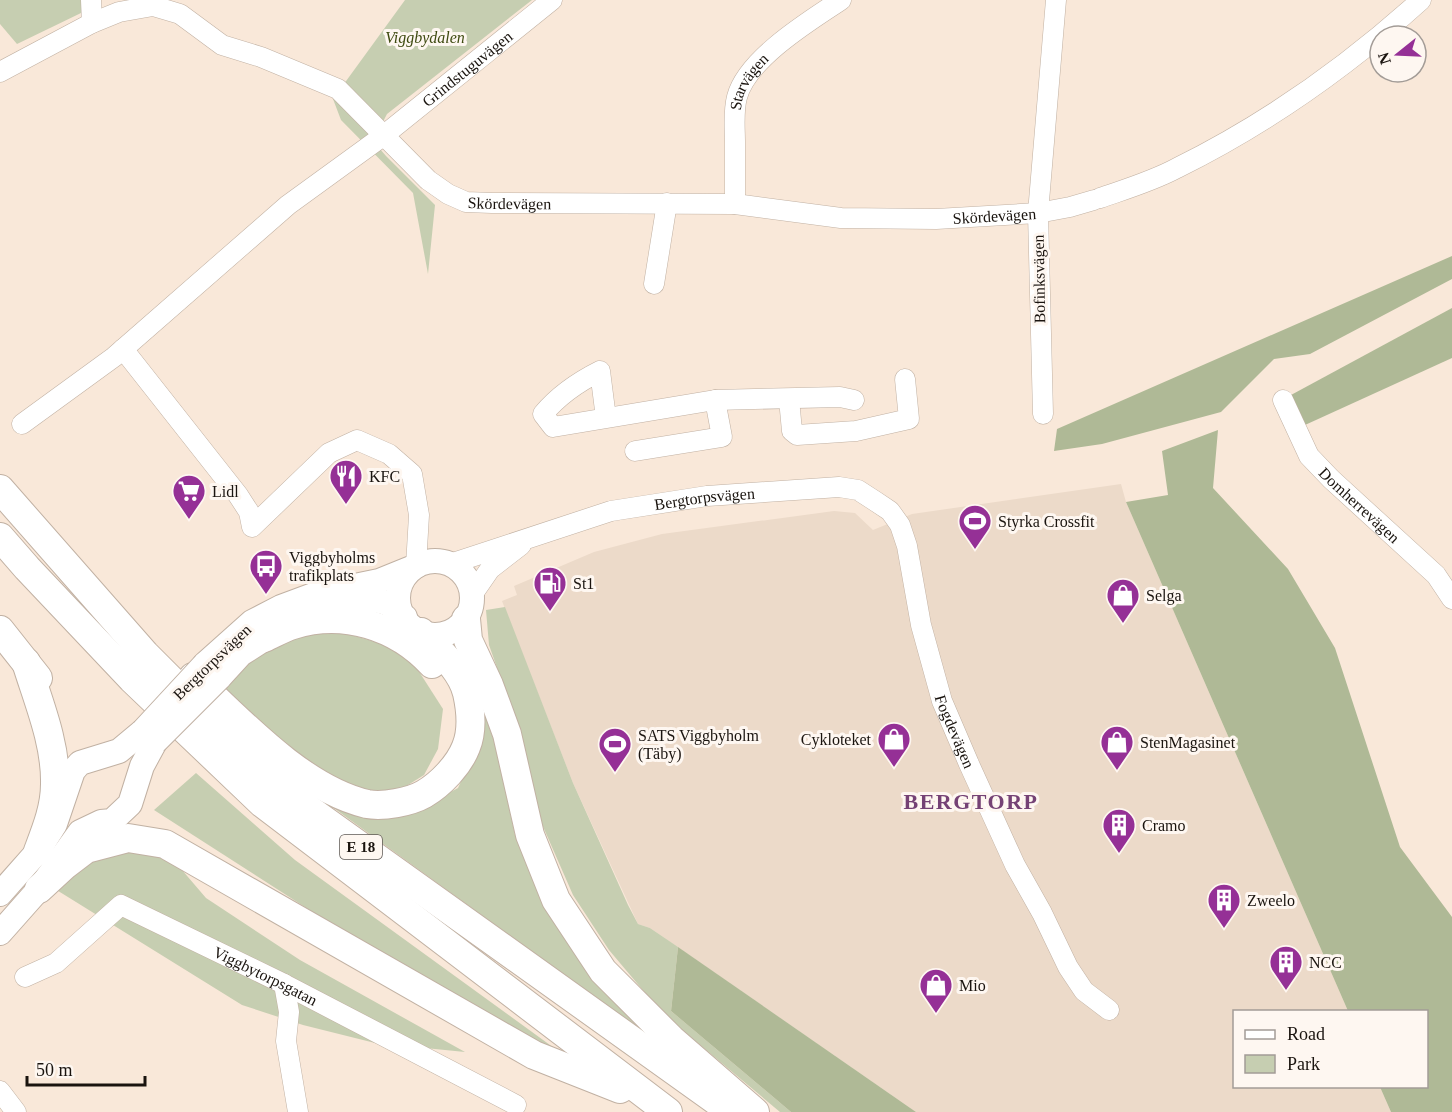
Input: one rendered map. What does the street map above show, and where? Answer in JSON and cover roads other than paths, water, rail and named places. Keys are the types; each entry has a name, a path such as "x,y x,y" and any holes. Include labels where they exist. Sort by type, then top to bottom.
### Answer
{"highway":[{"name":"E 18","path":"0,489 145,654 279,788 732,1112"},
{"path":"35,530 277,755 328,790 369,805 397,803 423,795 455,766 466,747 471,725 467,692 452,664 413,625"},
{"name":"E 18","path":"0,537 132,679 262,803 660,1107"},
{"path":"469,607 468,640 489,685 507,734 530,835 556,900 603,971 671,1039 755,1112"},
{"path":"264,639 293,625 333,618 364,622 394,634 418,648 441,674 457,710 459,737 454,759 436,785"},
{"path":"0,630 45,688 64,734 71,777"},
{"path":"26,662 50,738 55,784 50,820 38,851"},
{"path":"106,821 138,824 168,834 216,864 290,916"},
{"path":"39,889 86,849 128,838 165,844 534,1055 660,1107"}],"main road":[{"path":"437,561 450,564 461,571 469,607 457,628 434,635 413,625 399,605 399,587 416,566 437,561"},
{"name":"Bergtorpsvägen","path":"71,777 80,763 119,751 149,737 212,671 252,622 281,607 316,594 379,581 416,566"},
{"name":"Bergtorpsvägen","path":"212,671 302,616 362,601 375,600 388,603 413,625"},
{"name":"Bergtorpsvägen","path":"0,933 39,889 80,832 106,821 130,804 149,737"},
{"path":"71,777 71,797 77,809 88,817 106,821"},
{"path":"0,894 38,851 56,824 71,777"}],"street":[{"path":"91,0 92,23"},
{"name":"Grindstuguvägen","path":"22,424 123,349 288,205 382,136 552,0"},
{"name":"Starvägen","path":"735,204 734,116 737,96 746,77 751,69 773,50 841,0"},
{"name":"Bofinksvägen","path":"1043,414 1038,213 1056,0"},
{"name":"Skördevägen","path":"0,72 92,23 119,12 153,6 180,14 222,45 261,57 338,89 428,180 448,194 466,201 735,204 842,218 936,219 1038,213 1070,207 1176,169 1267,118 1312,87 1421,0"},
{"path":"654,284 667,203"},
{"path":"123,349 238,495 249,512 252,527 330,453 357,440 389,454 412,474 419,515 416,566"},
{"path":"789,399 792,431 797,435 856,431 909,419 905,379"},
{"path":"606,418 715,400 840,397 854,400"},
{"path":"635,451 722,437 715,400"},
{"name":"Domherrevägen","path":"1283,400 1309,456 1331,480 1436,576 1452,599"},
{"name":"Bergtorpsvägen","path":"450,564 611,511 707,496 839,487 858,490 875,501"},
{"name":"Fogdevägen","path":"875,501 890,511 900,525 907,546 921,625 942,701 1015,866 1042,913 1068,967 1084,991 1109,1010"},
{"name":"Bergtorpsvägen","path":"469,607 490,569 535,535"},
{"name":"Viggbytorpsgatan","path":"25,977 56,963 122,905 285,984 516,1105"},
{"path":"285,984 289,1012 286,1041 298,1112"},
{"path":"0,1091 16,1112"}],"place":[{"name":"KFC","path":"346,505"},
{"name":"Lidl","path":"189,520"},
{"name":"Styrka Crossfit","path":"975,550"},
{"name":"Viggbyholms trafikplats","path":"266,595"},
{"name":"St1","path":"550,612"},
{"name":"Selga","path":"1123,624"},
{"name":"Cykloteket","path":"894,768"},
{"name":"StenMagasinet","path":"1117,771"},
{"name":"SATS Viggbyholm (Täby)","path":"615,773"},
{"name":"Cramo","path":"1119,854"},
{"name":"Zweelo","path":"1224,929"},
{"name":"NCC","path":"1286,991"},
{"name":"Mio","path":"936,1014"}],"district":[{"name":"BERGTORP","path":"971,801"}],"park label":[{"name":"Viggbydalen","path":"425,37"}]}
